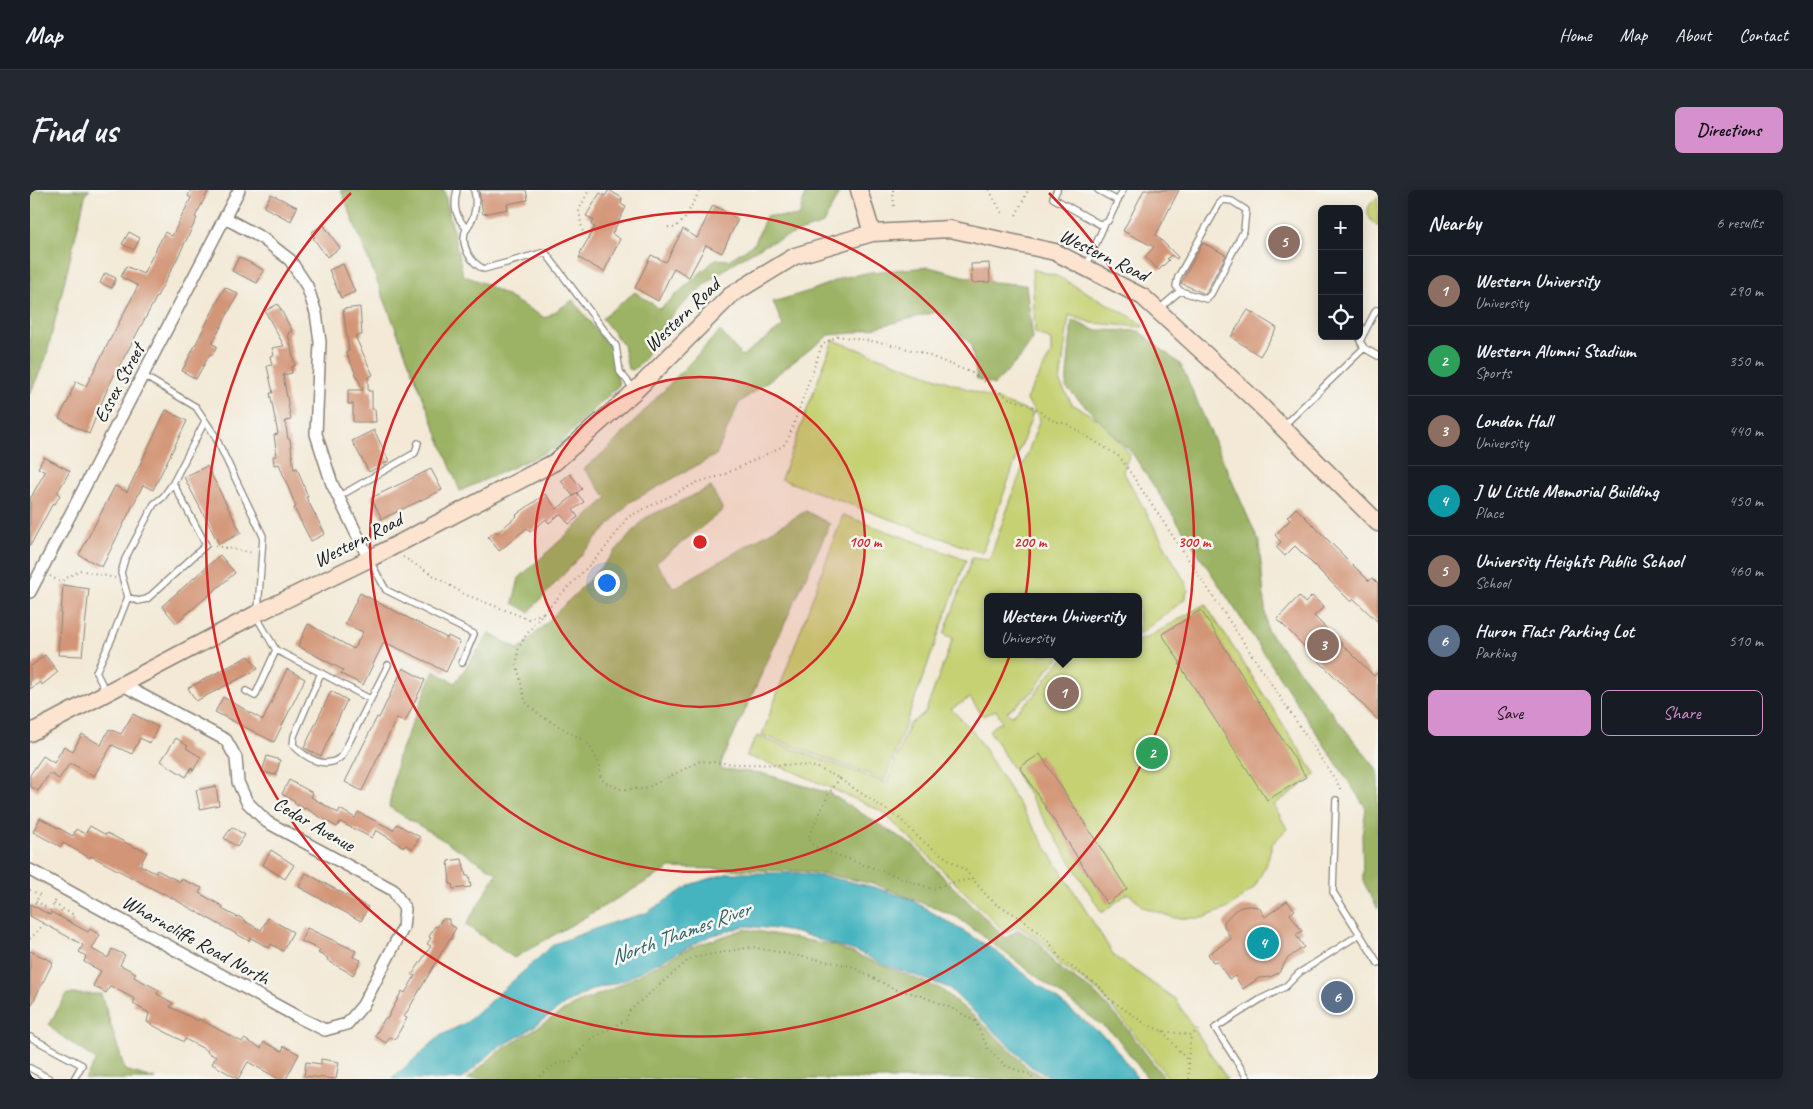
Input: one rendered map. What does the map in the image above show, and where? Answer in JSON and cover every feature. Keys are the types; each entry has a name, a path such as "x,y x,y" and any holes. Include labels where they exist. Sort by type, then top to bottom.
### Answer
{"main road":[{"path":"859,190 872,233"},
{"name":"Western Road","path":"30,733 256,614 369,559 555,462 635,391 731,295 795,256 872,233 950,229 1055,252 1143,297 1282,427 1378,523"}],"street":[{"name":"Essex Street","path":"30,592 144,376 239,190"},
{"path":"225,218 262,238 290,260 307,286 316,314 320,342 316,434 332,484 369,559"},
{"name":"Cedar Avenue","path":"121,684 226,740 236,758 238,782 248,802 267,822 393,890 404,909 403,928 363,1005 347,1024"},
{"name":"Wharncliffe Road North","path":"30,870 296,1016 325,1030 347,1024"}],"lane":[{"path":"457,190 455,206 458,219 467,228"},
{"path":"474,190 476,200 474,216 465,232 465,248 476,265 484,269 545,252 616,346 620,372 635,391"},
{"path":"1057,190 1053,198 1099,224 1105,223"},
{"path":"1098,190 1118,201"},
{"path":"1086,267 1105,223 1123,190"},
{"path":"1223,200 1232,201 1246,210 1244,230 1211,294 1206,299 1180,291 1176,286 1178,277 1219,204 1223,200"},
{"path":"1157,310 1180,291"},
{"path":"1378,310 1376,310 1360,341 1364,348 1378,356"},
{"path":"1282,427 1364,348"},
{"path":"144,376 196,407 214,434 263,536 256,614 276,650 370,699"},
{"path":"106,692 96,672 128,597 121,573 125,559 154,504 163,497 173,484 205,421"},
{"path":"338,497 415,453 418,443"},
{"path":"128,597 138,601 147,599 206,545 173,484"},
{"path":"369,559 386,590 474,634 462,663"},
{"path":"246,691 255,696 276,650"},
{"path":"321,674 294,736 294,745 300,752 319,763 328,764 337,761 342,756 388,665"},
{"path":"1336,800 1333,892 1378,963"},
{"path":"1248,1079 1215,1028 1261,999 1285,987 1299,973 1360,934"},
{"path":"30,1037 82,1065 74,1079"},
{"path":"30,1068 50,1079"}],"path":[{"path":"586,235 582,230 579,210 589,190"},
{"path":"668,227 674,228 684,220 700,190"},
{"path":"893,190 894,208"},
{"path":"989,190 1002,214"},
{"path":"1016,215 1028,190"},
{"path":"1199,1030 1191,1035 1163,1031 1147,1024 1108,998 1100,987 1061,959 1049,942 1021,918 996,904 966,871 922,842 894,814 840,778 816,767 700,761 645,789 621,789 604,782 600,775 600,765 588,743 538,714 525,701 517,665 518,650 524,638 542,613 603,551 628,517 698,482 722,476 784,446 789,437 822,345 837,336 884,343 920,352 972,373 1008,398 1030,405 1054,422 1067,424 1120,456 1340,786 1340,794 1336,800"},
{"path":"206,545 262,554"},
{"path":"402,556 464,594 528,619 542,613"},
{"path":"41,571 60,582 80,570 122,580"},
{"path":"840,778 829,793 809,836 811,843 815,847 932,890 948,883 974,879"},
{"path":"30,939 42,926 62,888"},
{"path":"30,890 40,895 34,906"},
{"path":"36,901 47,908"},
{"path":"54,904 72,914 71,916 77,920"},
{"path":"58,916 62,909"},
{"path":"68,921 71,916"},
{"path":"536,1079 544,1075 552,1066 563,1061 570,1062 592,1038 626,1020 630,1010 691,958 752,947 851,966 894,989 919,995 949,1007 975,1022 988,1049 1006,1066 1031,1075 1032,1079"},
{"path":"1163,1031 1188,1060"},
{"path":"1189,1079 1188,1060 1191,1035"}],"green space":[{"path":"30,190 90,190 86,193 46,358 30,394"},
{"path":"341,190 444,190 463,275 486,284 545,318 573,300 611,349 619,385 555,448 460,491"},
{"path":"806,190 838,190 838,195 823,224 772,242 724,270 679,308 652,338 644,360 633,370 628,369 623,345 602,318 635,292 660,309 716,259 729,260 755,243 766,216 799,217"},
{"path":"1378,197 1378,226 1369,216 1368,208"},
{"path":"929,267 982,281 1026,285 1033,339 1020,358 994,385 977,379 971,344 936,312 853,333 829,335 739,403 716,455 630,502 529,612 513,603 519,578 607,498 584,469 610,447 720,331 742,356 783,326 773,302 813,290 841,278 871,272"},
{"path":"1032,269 1057,276 1133,318 1144,327 1092,323 1069,315 1060,383 1072,404 1101,421 1130,454 1123,471 1188,590 1184,600 1142,632 1142,593 984,593 984,658 1059,658 1048,669 1034,691 1007,712 1011,716 1034,696 1057,664 1064,658 1142,658 1142,639 1205,604 1316,775 1274,805 1287,829 1272,844 1267,863 1254,888 1229,908 1202,918 1175,918 1143,907 1128,893 1102,913 989,730 1002,721 996,710 983,716 970,698 951,709 973,731 1115,957 1175,999 1227,1079 1169,1079 1125,1022 1098,991 1057,962 1044,943 1018,926 1006,933 881,811 790,770 746,756 757,736 887,783 909,724 925,713 953,638 944,634 972,558 989,560 1040,419 1026,399 1051,354 1051,340 1035,333"},
{"path":"1072,320 1094,330 1139,331 1181,365 1259,542 1267,630 1378,771 1378,909 1363,881 1362,835 1366,808 1132,453 1066,387"},
{"path":"833,340 1033,413 982,553 781,479"},
{"path":"711,487 723,510 656,563 674,588 806,511 830,524 721,763 721,769 761,773 829,793 914,846 1006,938 1018,930 1040,943 1055,965 1095,993 1121,1021 1165,1079 1148,1079 1115,1035 957,917 875,884 800,871 670,868 514,958 466,925 497,873 389,807 398,756 434,671 455,683 490,633 519,650 593,576 645,518"},
{"path":"843,515 966,560 885,780 762,735"},
{"path":"745,929 833,945 941,989 982,1023 1029,1069 1050,1079 467,1079 498,1052 573,1005 612,989 692,947"},
{"path":"67,994 101,994 125,1070 156,1079 85,1079 96,1060 57,1033 49,1024"}],"water":[{"name":"North Thames River","path":"729,873 799,873 828,877 874,887 910,899 993,949 1110,1041 1138,1079 1052,1079 1030,1066 949,988 883,964 861,953 802,934 745,926 710,936 622,981 591,990 565,1004 525,1033 496,1049 462,1079 392,1079 440,1036 467,1022 554,944 614,922 646,913 692,884"}],"building":[{"path":"191,190 209,190 175,263 108,387 89,434 59,418 76,381 86,386 138,286 121,277 126,266 143,274 165,232 172,236 191,198 188,196"},
{"path":"479,190 526,190 528,200 507,204 508,209 483,214"},
{"path":"609,190 622,198 621,204 626,207 612,234 620,239 604,272 579,258 595,227 591,225 594,220 586,216 600,193 605,196"},
{"path":"1144,190 1179,190 1156,235 1178,257 1177,259 1171,255 1167,259 1169,260 1159,270 1145,257 1154,247 1123,231"},
{"path":"271,194 297,207 291,221 264,207"},
{"path":"713,205 738,219 722,253 706,245 689,277 674,268 658,301 635,288 651,255 666,262 683,229 697,238"},
{"path":"323,224 340,248 327,257 311,233"},
{"path":"129,232 140,238 134,250 122,244"},
{"path":"1203,243 1226,255 1205,294 1181,283"},
{"path":"239,257 264,270 257,283 232,271"},
{"path":"989,263 990,282 972,283 971,264"},
{"path":"343,264 355,292 341,298 329,270"},
{"path":"105,273 116,278 112,288 100,283"},
{"path":"225,287 238,294 212,344 217,346 212,355 210,354 196,379 182,371"},
{"path":"278,304 292,331 288,333 295,366 291,367 292,373 283,375 291,420 285,421 288,439 290,439 294,469 297,468 308,497 306,497 325,534 311,541 294,508 296,507 279,464 274,465 273,456 277,456 274,435 278,434 270,393 273,393 267,366 272,365 270,356 274,355 272,348 284,346 265,311"},
{"path":"360,307 362,335 355,336 373,375 368,377 368,391 372,391 372,409 375,409 376,422 353,422 353,404 348,404 348,390 363,390 346,352 349,351 343,309"},
{"path":"1248,310 1277,328 1260,356 1231,337"},
{"path":"166,410 187,421 153,490 143,485 102,567 79,555 115,486 127,492"},
{"path":"374,430 389,461 369,472 352,441"},
{"path":"44,457 70,471 57,493 60,495 55,504 53,503 30,546 30,499 45,472 38,468"},
{"path":"207,466 241,533 219,544 184,477"},
{"path":"431,469 442,490 382,519 371,498"},
{"path":"570,474 582,489 573,496 561,481"},
{"path":"577,493 584,502 573,510 578,517 569,524 560,514 549,523 546,519 530,532 527,528 499,551 488,537 496,531 497,533 516,515 545,494 557,509"},
{"path":"1296,508 1369,581 1372,578 1378,584 1378,622 1354,599 1351,602 1295,546 1285,556 1276,547 1281,542 1275,535 1290,520 1287,517"},
{"path":"220,555 235,573 176,623 162,606"},
{"path":"63,585 89,589 82,656 58,655"},
{"path":"360,593 447,638 448,636 460,642 446,672 384,642 363,685 341,674 343,670 298,646 308,624 354,649 363,632 345,624"},
{"path":"1299,596 1305,603 1312,596 1324,607 1314,616 1374,676 1378,672 1378,720 1277,619"},
{"path":"1201,610 1306,777 1267,800 1179,664 1181,664 1162,634"},
{"path":"45,655 58,672 42,685 40,682 30,689 30,667"},
{"path":"249,656 258,669 196,701 188,688"},
{"path":"403,668 425,680 405,722 397,718 362,791 345,782"},
{"path":"287,669 305,679 274,742 215,712 223,697 263,720"},
{"path":"331,691 347,700 321,756 304,748"},
{"path":"133,714 158,727 150,743 140,738 132,754 112,745 94,776 70,763 59,779 50,773 38,791 30,786 30,775 43,756 54,763 64,746 73,751 82,734 101,745 109,729 121,734"},
{"path":"176,738 188,746 186,748 201,757 193,771 192,767 186,777 161,761"},
{"path":"1040,754 1127,889 1107,904 1020,767"},
{"path":"267,756 280,760 276,775 262,772"},
{"path":"289,780 313,793 311,797 338,813 340,809 355,818 358,812 393,830 397,824 420,837 412,849 406,845 404,847 376,830 372,838 340,822 337,827 294,803 282,794"},
{"path":"216,786 219,805 200,809 196,790"},
{"path":"40,818 73,836 76,829 85,834 90,826 106,835 107,833 147,852 140,865 155,873 157,870 180,882 181,879 202,888 199,893 224,907 222,909 261,930 268,918 293,932 283,951 271,944 269,948 251,938 249,941 163,893 91,856 90,858 63,843 61,847 33,832"},
{"path":"232,827 245,835 237,847 224,838"},
{"path":"271,850 294,865 285,879 263,865"},
{"path":"462,859 471,887 453,889 452,884 450,884 448,861"},
{"path":"306,873 368,907 361,921 299,887"},
{"path":"1287,901 1295,910 1290,914 1302,931 1296,935 1304,947 1287,959 1279,973 1270,977 1259,978 1243,989 1235,976 1229,979 1217,961 1213,962 1208,954 1231,939 1224,926 1224,922 1234,911 1241,907 1259,907 1265,917"},
{"path":"30,904 50,915 51,912 88,932 90,929 100,935 92,949 108,958 112,949 125,955 120,965 136,973 134,977 159,990 157,994 173,1003 170,1007 198,1021 199,1019 242,1042 244,1039 261,1048 264,1042 282,1051 284,1046 299,1054 286,1079 279,1079 248,1062 238,1079 212,1064 216,1057 208,1051 185,1039 184,1042 147,1022 149,1013 133,1004 135,999 110,986 106,993 93,986 101,971 84,962 86,956 79,952 83,945 30,916"},
{"path":"442,919 449,919 449,924 456,928 452,939 449,940 404,1017 407,1018 395,1039 390,1037 386,1043 375,1036 385,1018 387,1019 402,991 405,993 415,976 412,975 431,946 427,944 431,938 429,937 435,926 437,927"},
{"path":"307,928 356,951 353,957 361,960 353,975 327,960 328,958 318,953 320,950 301,941"},
{"path":"30,951 53,962 30,1008"},
{"path":"321,1059 339,1062 336,1079 304,1076 306,1062 321,1064"}],"place":[{"name":"University Heights Public School","path":"1284,242"},
{"name":"London Hall","path":"1323,645"},
{"name":"Western University","path":"1063,693"},
{"name":"Western Alumni Stadium","path":"1152,753"},
{"name":"J W Little Memorial Building","path":"1263,943"},
{"name":"Huron Flats Parking Lot","path":"1337,997"}]}
